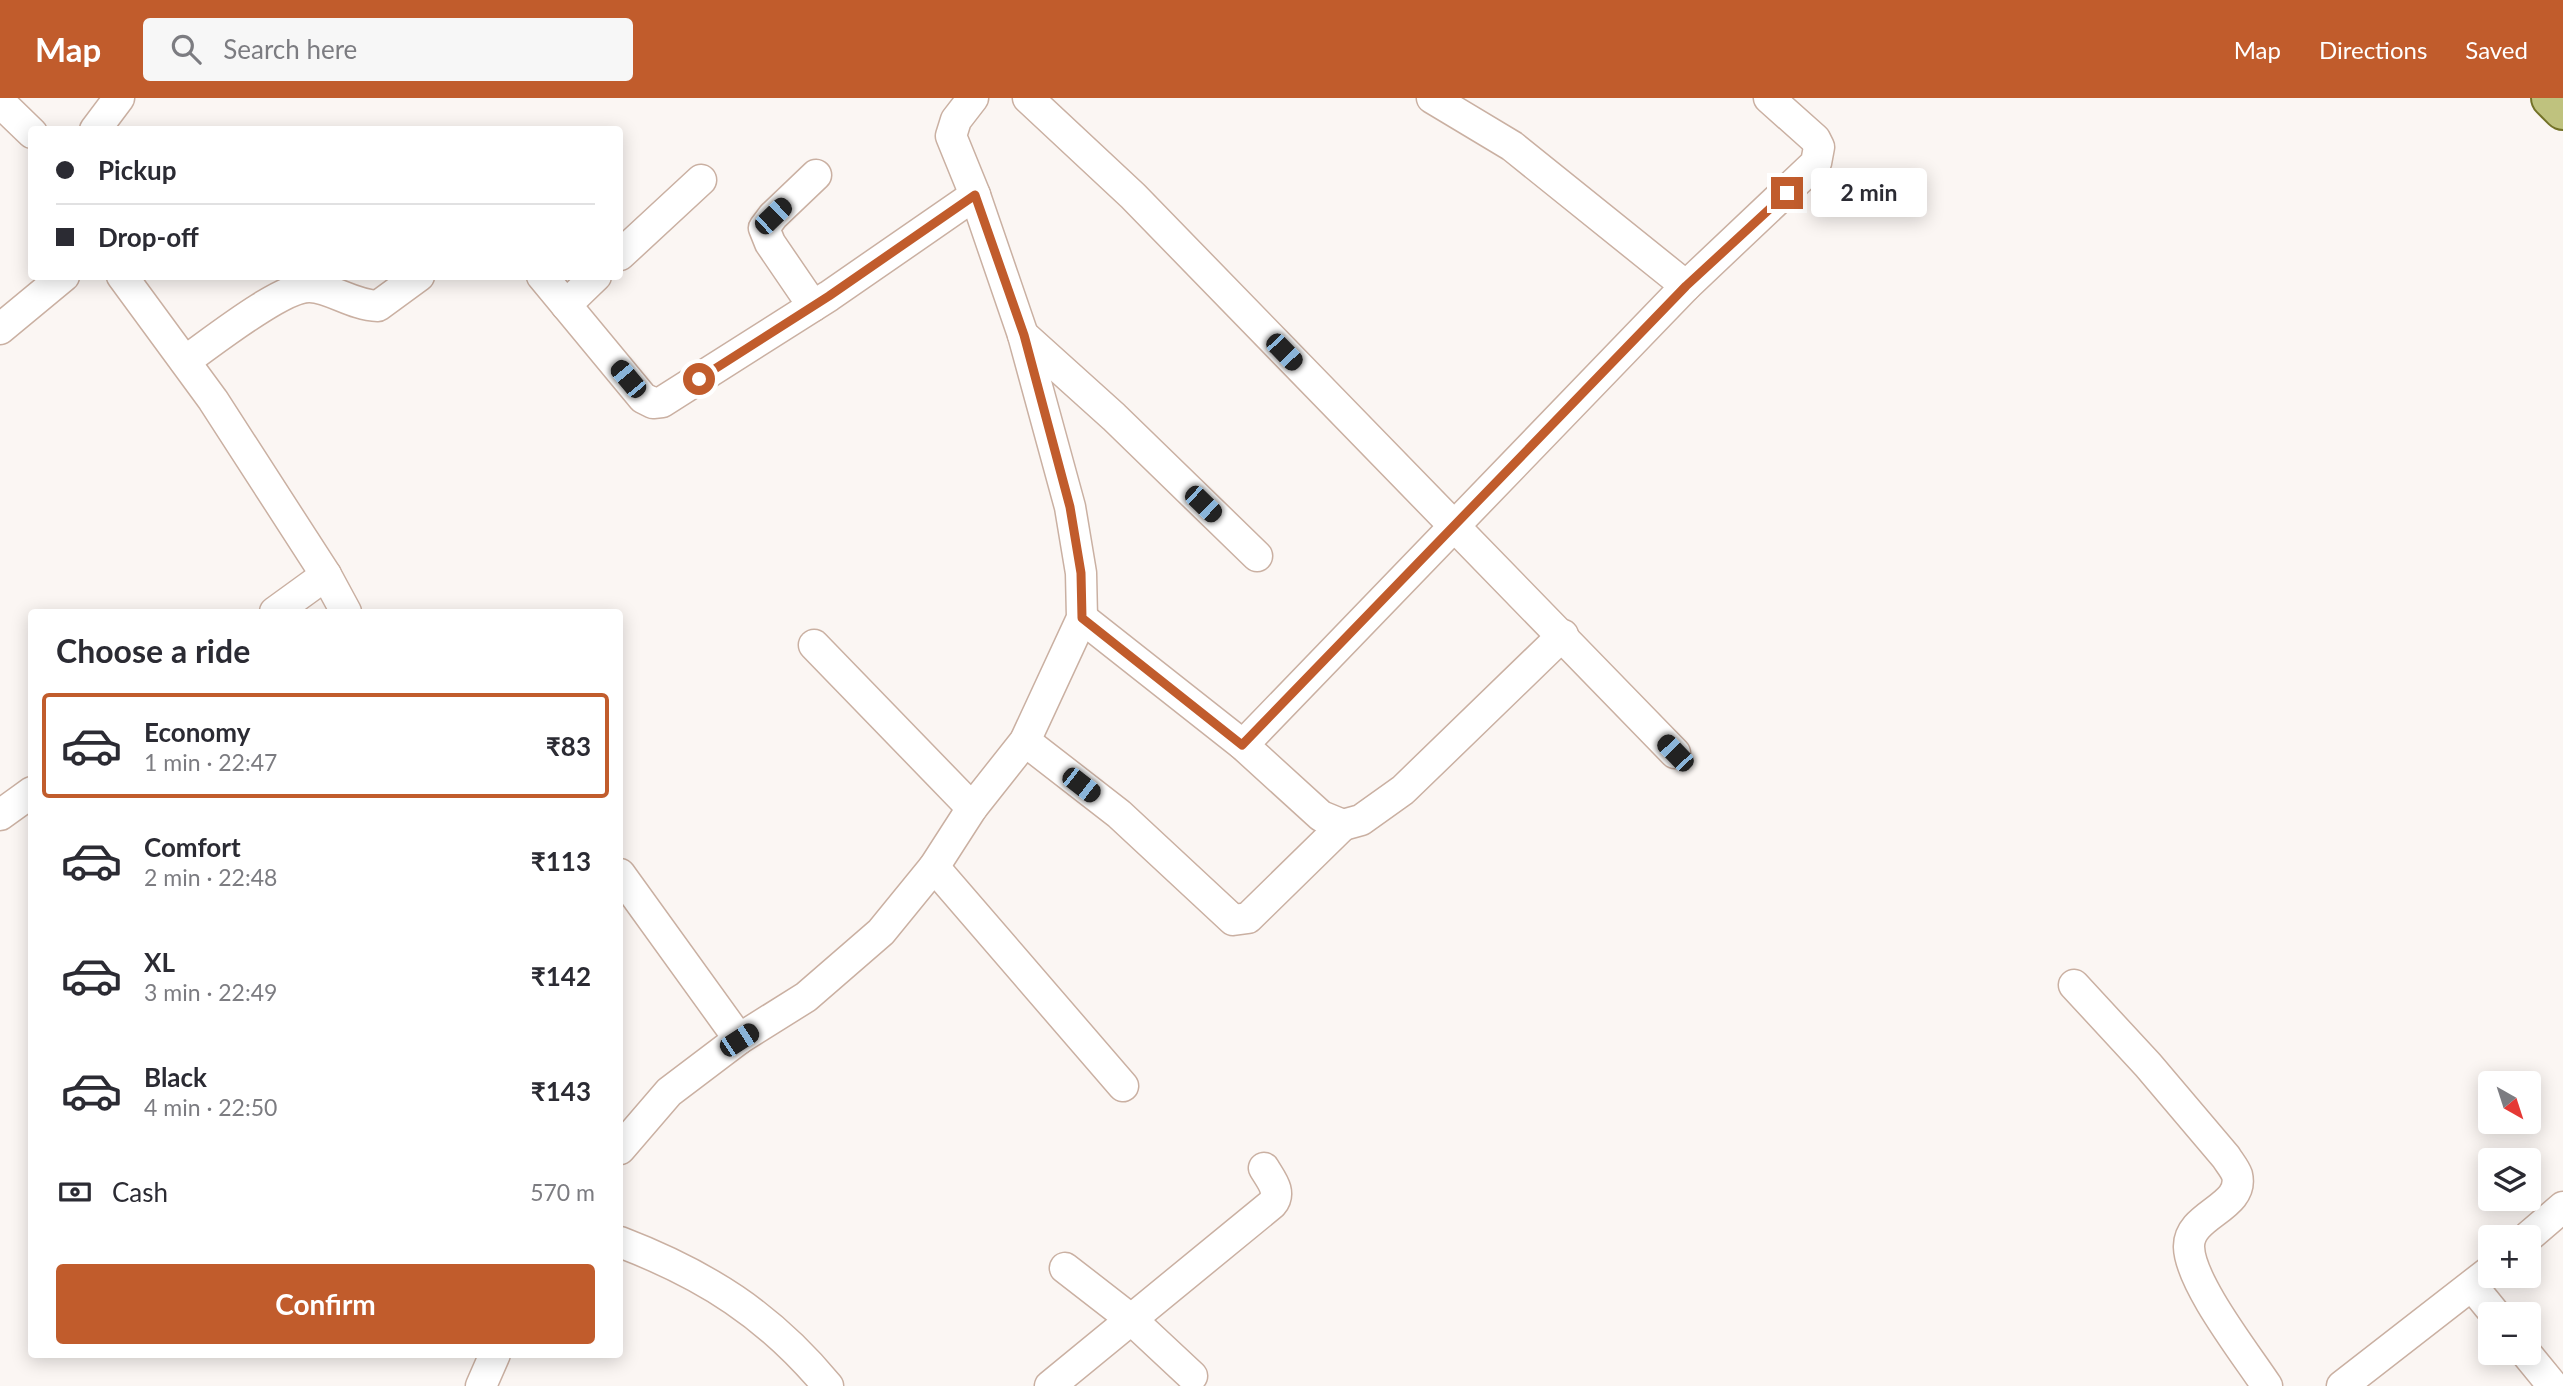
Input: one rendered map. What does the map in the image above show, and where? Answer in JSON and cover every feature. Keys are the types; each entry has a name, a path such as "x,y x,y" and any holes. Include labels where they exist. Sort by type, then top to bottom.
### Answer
{"main road":[{"path":"2551,98 2563,110"}],"street":[{"path":"98,126 119,98"},
{"path":"623,1146 669,1092 739,1040 806,997 881,932 934,867 972,808 1025,741 1082,618 1081,573 1070,507 1024,335 975,195 951,136 956,120 973,98"},
{"path":"1028,98 1133,196 1675,753"},
{"path":"1432,98 1512,146 1686,286"},
{"path":"1242,745 1686,286 1816,163 1819,147 1815,139 1769,98"},
{"path":"0,102 28,130"},
{"path":"813,306 770,243 764,228 816,175"},
{"path":"623,252 701,180"},
{"path":"545,280 643,398 653,403 662,402 813,306 975,195"},
{"path":"0,329 59,280"},
{"path":"125,280 213,400 326,575 343,609"},
{"path":"185,361 295,288 318,288 360,304 378,306 414,280"},
{"path":"566,305 592,280"},
{"path":"1024,335 1114,417 1256,556"},
{"path":"279,609 326,575"},
{"path":"1082,618 1242,745 1321,816 1343,825"},
{"path":"1025,741 1119,814 1233,920 1248,918 1343,825 1360,820 1404,790 1563,635"},
{"path":"814,645 972,808"},
{"path":"0,816 28,795"},
{"path":"934,867 1123,1086"},
{"path":"623,878 739,1040"},
{"path":"2074,985 2148,1065 2226,1157 2236,1173 2238,1185 2233,1195 2197,1225 2191,1235 2189,1248 2198,1278 2267,1386"},
{"path":"1050,1386 1272,1205 1277,1199 1277,1192 1264,1168"},
{"path":"2541,1226 2563,1207"},
{"path":"623,1243 673,1265 747,1307 779,1332 828,1386"},
{"path":"1065,1268 1132,1320 1192,1376"},
{"path":"2342,1386 2478,1281"},
{"path":"481,1386 493,1358"},
{"path":"2536,1365 2553,1386"}],"route":[{"path":"699,379 829,296 975,195 1024,335 1070,507 1081,573 1082,618 1242,745 1686,286 1787,193"}]}
